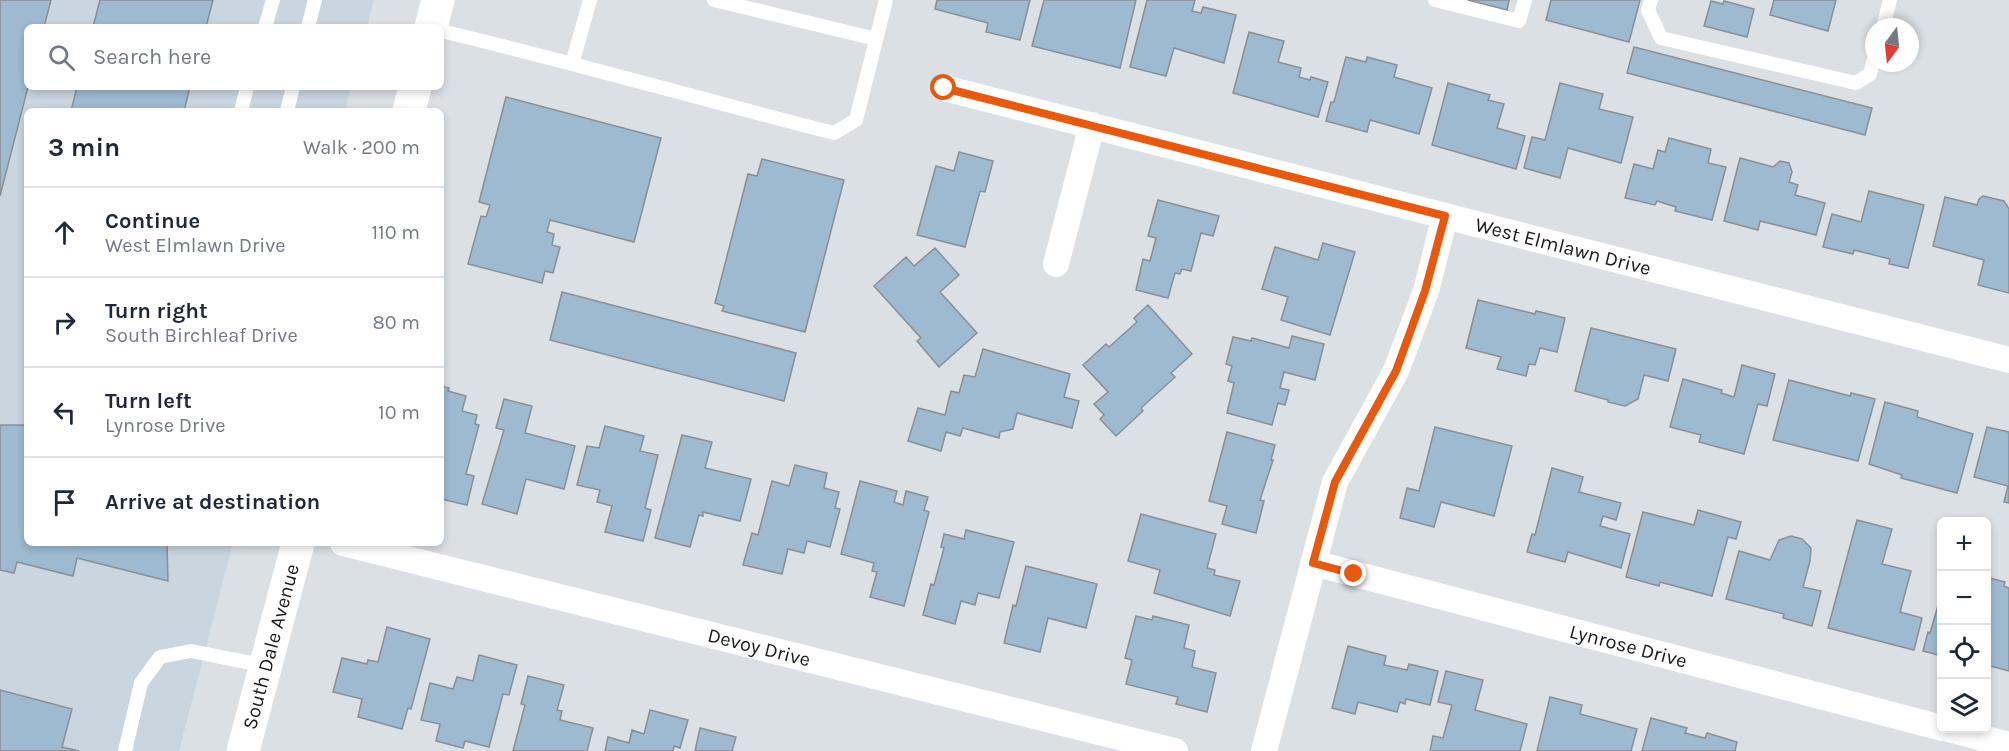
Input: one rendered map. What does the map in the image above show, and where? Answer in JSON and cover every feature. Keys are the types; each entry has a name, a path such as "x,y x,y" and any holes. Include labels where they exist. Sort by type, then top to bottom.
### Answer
{"street":[{"path":"432,24 438,0"},
{"name":"West Elmlawn Drive","path":"944,88 2009,360"},
{"path":"410,108 414,90"},
{"path":"1056,264 1092,125"},
{"path":"1264,751 1335,482 1396,371 1425,291 1445,216"},
{"name":"South Dale Avenue","path":"243,751 297,546"},
{"name":"Devoy Drive","path":"355,546 1175,751"},
{"name":"Lynrose Drive","path":"1313,563 1937,726"},
{"name":"Lynrose Drive","path":"1962,733 2009,745"}],"lane":[{"path":"266,24 273,0"},
{"path":"309,24 315,0"},
{"path":"572,64 590,0"},
{"path":"714,0 876,39"},
{"path":"444,32 834,133 856,120 886,0"},
{"path":"1435,0 1519,21 1525,0"},
{"path":"1651,0 1648,10 1661,38 1856,83 1871,72"},
{"path":"1885,18 1890,0"},
{"path":"242,108 246,90"},
{"path":"288,108 292,90"},
{"path":"125,751 141,683 160,657 191,651 266,666"}],"shaded area":[{"path":"0,0 374,0 368,24 24,24 24,90 350,90 346,108 24,108 24,546 232,546 179,751 0,751"}],"building":[{"path":"0,0 51,0 45,24 24,24 24,90 27,90 0,196"},
{"path":"100,0 213,0 207,24 94,24"},
{"path":"937,0 1030,0 1020,40 986,32 988,23 935,9"},
{"path":"1044,0 1136,0 1120,68 1032,46"},
{"path":"1147,0 1195,0 1192,11 1201,13 1203,7 1236,15 1224,63 1174,48 1166,76 1130,67"},
{"path":"1468,0 1509,0 1507,10"},
{"path":"1551,0 1640,0 1629,42 1546,20"},
{"path":"1774,0 1836,0 1828,31 1770,15"},
{"path":"1711,1 1723,4 1724,1 1754,9 1747,37 1704,26"},
{"path":"1249,32 1284,41 1278,62 1301,68 1299,77 1310,80 1311,77 1328,82 1318,117 1233,93"},
{"path":"1634,47 1872,108 1865,135 1627,73"},
{"path":"1346,57 1366,62 1367,57 1397,65 1394,77 1432,88 1419,134 1370,120 1367,132 1326,121 1331,102 1334,102"},
{"path":"1448,83 1490,95 1488,100 1504,104 1497,128 1525,136 1516,169 1432,145"},
{"path":"1560,83 1603,94 1599,109 1633,117 1621,163 1568,148 1560,178 1524,168 1532,137 1545,140"},
{"path":"76,90 189,90 185,108 72,108"},
{"path":"506,97 661,138 634,242 550,220 547,232 554,234 552,245 560,247 553,273 545,271 542,283 468,264 481,216 486,217 490,205 479,202"},
{"path":"1669,138 1711,149 1708,163 1726,167 1712,220 1675,211 1676,207 1657,201 1655,205 1625,198 1634,164 1653,169 1658,150 1665,152"},
{"path":"959,152 993,161 985,192 980,191 965,247 917,235 936,166 954,171"},
{"path":"1740,158 1773,167 1780,161 1789,163 1792,172 1789,182 1798,185 1795,195 1825,203 1816,235 1760,221 1758,230 1724,221"},
{"path":"762,159 844,180 805,332 722,311 724,306 715,303 748,174 757,176"},
{"path":"1869,191 1924,205 1908,268 1889,264 1890,259 1854,250 1853,254 1823,247 1832,214 1861,222"},
{"path":"1983,196 2004,201 2009,209 2009,293 1978,285 1984,260 1933,246 1945,197 1977,205"},
{"path":"1158,200 1219,216 1213,236 1201,233 1191,271 1182,269 1180,274 1175,273 1168,298 1136,290 1143,259 1150,261 1156,238 1148,236"},
{"path":"1323,243 1355,252 1330,335 1281,320 1288,297 1262,289 1275,247 1318,260"},
{"path":"935,248 959,275 940,292 977,333 939,367 917,341 921,338 874,286 906,257 914,266"},
{"path":"562,292 796,353 784,401 550,340"},
{"path":"1478,300 1535,314 1536,311 1565,318 1557,352 1540,348 1535,365 1529,364 1526,376 1497,369 1501,357 1466,348"},
{"path":"1148,305 1192,354 1171,373 1175,377 1141,408 1143,411 1116,436 1100,419 1104,415 1094,404 1108,392 1083,365 1106,344 1109,347 1137,322 1134,318"},
{"path":"1591,328 1676,349 1668,381 1644,375 1638,399 1625,406 1575,391"},
{"path":"1292,336 1324,344 1315,380 1284,372 1280,388 1289,390 1285,405 1278,403 1272,425 1227,413 1234,383 1228,381 1232,366 1226,364 1233,337 1251,341 1252,338 1289,348"},
{"path":"983,349 1070,374 1064,397 1079,401 1072,428 1017,413 1013,429 1000,432 999,438 963,428 960,436 946,432 941,451 908,441 918,408 945,415 951,391 959,393 964,375 975,377"},
{"path":"1742,365 1775,374 1767,406 1758,404 1744,454 1699,442 1701,435 1670,427 1683,379 1722,390 1721,393 1734,397"},
{"path":"1789,380 1850,396 1851,393 1875,399 1858,461 1773,440"},
{"path":"444,387 449,388 448,391 466,396 462,411 477,415 475,424 479,425 466,474 474,476 467,505 444,500"},
{"path":"504,399 532,406 525,433 575,446 564,489 526,479 517,514 482,504 504,430 496,428"},
{"path":"1885,402 1918,411 1917,417 1973,434 1957,493 1901,478 1902,475 1869,464"},
{"path":"0,425 24,425 24,546 167,546 168,581 77,558 73,576 17,562 14,573 0,570"},
{"path":"605,426 644,436 640,451 658,455 645,508 651,510 643,541 605,532 612,506 597,502 600,490 577,485 587,446 599,448"},
{"path":"1435,427 1512,446 1494,516 1441,502 1434,527 1400,518 1407,488 1419,491"},
{"path":"1987,427 2009,432 2009,503 2004,502 2008,486 1974,477"},
{"path":"1227,432 1275,445 1271,460 1273,460 1260,500 1264,501 1256,533 1222,524 1227,506 1209,501"},
{"path":"682,435 712,442 705,468 751,479 740,521 703,512 703,516 699,515 690,547 655,538"},
{"path":"795,465 827,473 824,488 839,492 835,508 840,509 830,547 807,541 804,553 788,549 782,574 743,565 752,533 758,535 772,481 789,486"},
{"path":"1552,468 1583,477 1579,492 1621,503 1616,520 1603,516 1600,526 1630,534 1621,568 1568,552 1565,562 1527,552 1532,534 1535,535"},
{"path":"860,481 897,491 894,502 903,505 906,491 928,497 924,510 929,512 904,606 870,597 877,572 872,571 874,563 841,554"},
{"path":"1698,510 1741,522 1736,539 1728,537 1712,596 1660,582 1659,586 1626,577 1643,512 1694,525"},
{"path":"1141,514 1216,534 1207,568 1215,570 1214,575 1240,581 1230,616 1154,593 1160,570 1128,561"},
{"path":"1857,520 1892,529 1882,564 1911,571 1900,612 1922,618 1914,650 1828,628"},
{"path":"966,530 1014,542 999,598 978,593 975,605 961,601 955,624 923,615 944,548 941,547 944,534 964,539"},
{"path":"1791,536 1802,539 1811,548 1803,587 1821,591 1812,626 1783,618 1784,614 1726,599 1739,551 1770,560 1779,540"},
{"path":"1026,566 1097,584 1086,628 1048,618 1040,652 1004,643"},
{"path":"1991,578 2005,582 2004,586 2009,588 2009,671 1991,666"},
{"path":"1937,609 1937,655 1923,651 1928,632 1930,633"},
{"path":"1136,616 1152,620 1153,616 1189,625 1184,648 1195,651 1192,667 1216,673 1207,712 1176,704 1178,697 1126,684 1132,660 1125,658"},
{"path":"387,627 430,639 411,709 408,708 402,729 358,717 362,699 333,692 342,658 367,664 368,660 378,662"},
{"path":"1348,646 1386,656 1384,665 1407,670 1409,664 1438,671 1430,705 1406,699 1405,704 1400,702 1397,712 1358,702 1355,714 1332,708"},
{"path":"479,655 517,665 509,695 503,694 489,747 465,741 463,748 436,741 440,724 421,720 430,683 453,689 457,677 473,681"},
{"path":"1446,671 1483,680 1475,710 1527,724 1520,751 1430,751 1433,736 1443,738 1452,705 1438,702"},
{"path":"528,676 564,685 557,710 562,711 560,720 593,728 587,751 513,751 525,705 521,704"},
{"path":"0,690 72,709 62,747 79,751 0,751"},
{"path":"1550,697 1582,705 1580,714 1637,729 1631,751 1537,751"},
{"path":"650,710 688,720 680,748 674,746 673,751 605,751 608,737 629,743 632,730 644,734"},
{"path":"1651,718 1687,728 1685,733 1705,738 1707,733 1737,742 1735,751 1642,751"},
{"path":"700,728 736,737 732,751 695,751"}],"route":[{"path":"944,88 1445,216 1425,291 1396,371 1335,482 1313,563 1354,574"}]}
